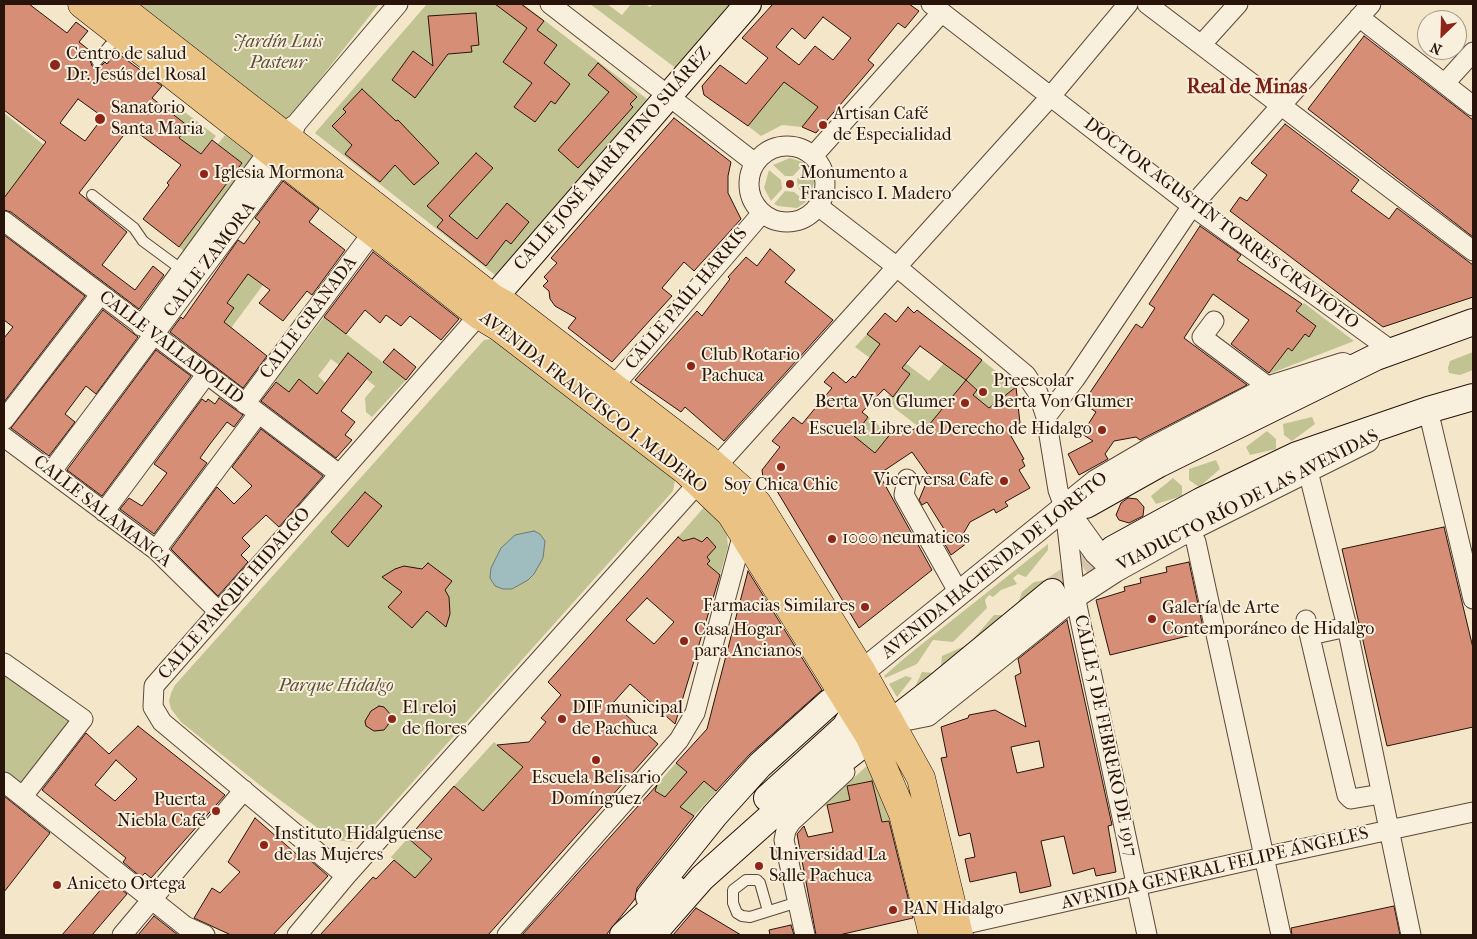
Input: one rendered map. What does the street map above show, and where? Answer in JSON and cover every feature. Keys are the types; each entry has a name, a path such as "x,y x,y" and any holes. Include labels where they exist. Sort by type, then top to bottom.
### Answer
{"main road":[{"name":"AVENIDA FRANCISCO I. MADERO","path":"82,4 125,19 284,143 486,307 499,327 708,475 757,503 862,672 940,933"},
{"name":"CALLE JOSÉ MARÍA PINO SUÁREZ","path":"486,307 577,199 670,96 748,4"},
{"name":"AVENIDA FRANCISCO I. MADERO","path":"284,143 373,232 486,307 508,306 614,387 708,475 742,533 824,663 842,707 880,730"},
{"path":"1076,507 1167,460 1384,354 1473,322"},
{"name":"VIADUCTO RÍO DE LAS AVENIDAS","path":"1114,560 1201,501 1297,455 1473,397"},
{"name":"VIADUCTO RÍO DE LAS AVENIDAS","path":"652,935 725,856 776,811 880,730 1064,594"},
{"path":"824,663 844,673 862,672"},
{"path":"622,935 845,727 842,707 862,672"}],"street":[{"name":"CALLE ZAMORA","path":"51,472 147,331 284,143 398,4"},
{"path":"550,4 755,163"},
{"path":"297,935 346,876 1051,96 1128,4"},
{"path":"1148,4 1473,251"},
{"path":"1201,45 1238,4"},
{"path":"813,156 937,8"},
{"name":"DOCTOR AGUSTÍN TORRES CRAVIOTO","path":"937,8 1384,354"},
{"path":"1046,417 1075,380 1192,206 1279,104 1365,10 1473,106"},
{"path":"1445,83 1473,52"},
{"path":"782,146 794,146 813,156 824,175 826,186 818,206 811,214 792,222 781,222 762,213 750,194 749,178 755,163 762,154 782,146"},
{"name":"CALLE 5 DE FEBRERO DE 1917","path":"818,206 897,268 1026,375 1038,393 1046,417 1058,490 1076,507 1064,594 1137,886 1147,935"},
{"name":"CALLE PAÚL HARRIS","path":"614,387 762,213"},
{"name":"CALLE VALLADOLID","path":"4,221 147,331 339,474"},
{"name":"CALLE GRANADA","path":"156,550 373,232"},
{"path":"4,420 100,295"},
{"name":"CALLE PARQUE HIDALGO","path":"346,876 162,722 153,708 154,686 486,307"},
{"path":"1214,321 1202,337 1270,388"},
{"name":"AVENIDA HACIENDA DE LORETO","path":"862,672 960,593 1076,507 1096,482 1149,451 1270,388 1329,368 1384,354"},
{"path":"104,512 206,375"},
{"path":"1420,413 1473,599"},
{"name":"VIADUCTO RÍO DE LAS AVENIDAS","path":"1064,594 1114,560 1189,529 1308,471 1420,413"},
{"name":"CALLE SALAMANCA","path":"4,437 156,550 219,612"},
{"path":"1308,471 1347,627 1411,935"},
{"path":"907,479 904,495 960,593"},
{"path":"1076,507 1096,552 1114,560"},
{"path":"1189,529 1196,542 1281,935"},
{"path":"507,935 679,740 695,713 742,533"},
{"path":"1347,627 1308,627 1346,795 1348,799 1381,794"},
{"path":"4,663 82,719 23,796"},
{"path":"805,935 784,840 786,830 791,822 860,758 880,730"},
{"path":"4,782 184,926 205,935"},
{"path":"122,935 244,790"},
{"name":"AVENIDA GENERAL FELIPE ÁNGELES","path":"940,933 1264,857 1473,812"}],"lane":[{"path":"97,61 125,19"},
{"path":"92,196 134,228 143,241 189,275"},
{"path":"768,911 798,902"}],"green space":[{"name":"Jardín Luis Pasteur","path":"135,4 379,4 287,121"},
{"path":"427,4 523,4 647,99 495,275 315,133"},
{"path":"590,4 607,4 622,15 631,4 645,4 650,7 653,4 732,4 677,69"},
{"path":"790,75 798,93 818,107 802,127 782,125 761,136 748,126"},
{"path":"173,103 216,136 201,154 179,138 188,126 168,111"},
{"path":"4,113 44,145 4,198"},
{"path":"225,135 255,158 184,251 179,247 242,163 218,144"},
{"path":"790,158 805,163 793,176 785,176 773,165"},
{"path":"808,166 814,176 809,199 798,188 797,179"},
{"path":"769,170 781,180 782,189 771,201 764,188"},
{"path":"785,191 794,192 806,202 797,208 774,204"},
{"path":"246,272 263,285 231,328 208,344 234,308 227,303 241,284"},
{"path":"1304,303 1354,341 1269,374 1288,348 1292,351 1305,334 1309,336 1316,327 1296,311"},
{"path":"324,317 406,380 372,417 366,412 365,398 375,386 366,379 372,371 349,354 339,365 331,359 318,376 328,385 319,396 299,380 289,392 275,381"},
{"path":"867,334 929,381 944,363 982,360 1016,387 989,408 973,395 977,389 966,380 924,431 884,400 890,394 894,396 910,374 877,349 870,358 855,347"},
{"name":"Parque Hidalgo","path":"498,338 675,480 673,491 368,832 351,842 334,840 261,786 181,722 171,709 169,701 171,693 175,685 484,340"},
{"path":"1473,352 1473,370 1460,375 1449,373 1450,361"},
{"path":"868,417 890,434 875,453 853,436"},
{"path":"1312,417 1315,424 1292,441 1284,435 1283,424"},
{"path":"1267,431 1276,439 1276,449 1250,455 1246,447"},
{"path":"1216,460 1220,469 1199,487 1189,480 1189,469"},
{"path":"1173,478 1182,486 1182,496 1156,504 1151,496"},
{"path":"706,505 721,517 727,536 728,547 720,575 707,564 710,561 707,557 716,547 707,537 701,543 687,545 678,537"},
{"path":"1048,544 1048,550 1026,577 1018,574 1013,578 1017,584 1001,590 993,597 989,595 985,600 987,608 953,642 933,640 917,664 885,678 884,676 907,656"},
{"path":"1057,578 1060,600 901,704 915,687 922,672 935,673 941,669 942,656 969,644 994,615 1007,615 1017,606 1022,592 1034,582"},
{"path":"4,668 76,720 22,790 4,777"},
{"path":"906,676 912,678 897,697 889,684"},
{"path":"494,742 523,767 488,806 495,821 454,786"},
{"path":"676,763 687,772 691,795 704,781 717,791 694,816 653,789"},
{"path":"870,763 897,819 882,822 872,781 847,786 850,800 823,806"},
{"path":"408,838 432,859 415,878 391,857"}],"water":[{"path":"534,531 540,534 545,541 543,558 534,574 528,580 512,589 503,589 495,586 490,578 491,568 501,548 515,535"}],"building":[{"path":"4,4 29,4 67,33 76,22 88,31 79,42 94,54 90,60 92,66 99,68 105,62 107,64 116,52 162,86 152,98 188,126 179,138 201,154 212,140 242,163 179,247 143,219 169,185 167,183 181,165 130,127 79,193 127,232 102,265 135,290 153,266 164,275 139,309 11,212 4,210 4,198 46,142 4,110","holes":["78,99 103,117 85,141 60,123"]},
{"path":"495,4 521,4 544,21 537,30 557,45 544,63 570,84 555,104 551,101 535,122 514,107 532,83 503,62 527,28"},
{"path":"773,4 909,4 919,11 905,28 898,23 868,60 874,65 816,133 802,127 818,107 784,82 748,126 704,95 702,86 720,65 746,84 768,58 742,38","holes":["823,17 851,38 833,60 815,46 799,65 776,47 792,28 805,39"]},
{"path":"476,13 479,45 471,46 472,52 448,54 415,98 392,80 413,51 433,66 428,16"},
{"path":"1364,36 1473,120 1473,237 1308,109"},
{"path":"598,63 637,97 630,104 633,107 578,168 558,150 609,92 588,75"},
{"path":"362,89 396,121 398,120 439,163 414,185 395,165 380,182 345,154 352,145 332,126 346,112 343,109"},
{"path":"674,118 731,162 728,176 728,193 741,219 694,271 684,262 662,288 672,296 612,362 568,328 576,318 555,306 550,299 549,291 543,286 548,281 544,277 557,263 551,258"},
{"path":"1285,124 1359,180 1351,191 1389,219 1397,208 1473,265 1473,297 1383,327 1230,211 1240,197 1247,201 1267,175 1251,163"},
{"path":"476,153 493,168 449,216 477,239 507,203 529,222 511,244 506,240 486,266 437,227 443,220 427,206"},
{"path":"283,181 319,209 309,222 345,250 312,295 307,291 283,321 259,303 270,290 248,274 227,303 234,308 224,322 267,356 243,388 170,332 181,317 183,319 238,240 244,244 260,222 255,218"},
{"path":"1200,226 1241,255 1237,260 1302,304 1296,311 1316,326 1309,337 1305,334 1292,351 1288,348 1269,373 1231,344 1249,320 1213,294 1184,338 1247,385 1140,440 1136,437 1114,441 1105,454 1108,459 1079,475 1068,454 1093,441 1082,434 1096,412 1083,403 1136,324 1142,328 1155,308 1149,304"},
{"path":"4,235 85,296 4,402 4,338 13,327 4,320"},
{"path":"770,249 795,270 785,282 833,320 724,441 685,407 681,412 635,380 697,311 702,316 730,279 728,277 746,257 757,266"},
{"path":"373,252 459,319 441,340 410,316 401,326 386,315 380,323 365,310 346,334 324,317"},
{"path":"908,307 914,313 917,310 982,360 966,380 977,390 973,395 989,408 1016,387 1020,423 1007,429 1024,459 1022,460 1025,466 1019,470 1030,488 1005,502 1008,506 996,513 994,509 970,522 962,536 967,543 951,555 943,541 944,529 927,502 922,505 919,500 929,476 912,452 879,474 932,570 859,628 777,491 763,477 762,470 780,447 772,441 793,417 802,424 832,388 824,382 833,372 846,383 853,376 855,378 880,344 867,334 885,313 896,322","holes":["920,346 966,380 924,431 919,427 904,433 896,427 875,453 854,436 868,417 862,412 884,389 893,397 910,374 902,368"]},
{"path":"103,310 138,337 96,394 86,386 65,414 75,422 49,456 11,428"},
{"path":"394,349 416,367 406,380 383,362"},
{"path":"156,350 191,376 102,496 67,470"},
{"path":"348,353 372,372 341,411 355,422 345,435 352,440 336,458 261,401 276,382 289,392 299,379 317,394"},
{"path":"219,398 243,415 234,427 227,422 210,444 200,458 207,463 154,534 120,509 129,498 142,506 167,473 154,464 202,399 206,402 208,399 215,404"},
{"path":"261,429 323,476 279,527 266,515 242,538 250,546 241,555 248,562 218,596 171,549 217,487 234,504 252,486 232,467"},
{"path":"365,492 382,506 348,547 331,532"},
{"path":"1128,498 1137,499 1144,507 1143,516 1129,523 1119,520 1116,515 1121,503"},
{"path":"1444,527 1473,648 1473,727 1387,746 1342,549"},
{"path":"678,537 683,541 694,538 702,542 707,537 716,547 707,557 710,561 707,564 720,575 675,724 630,684 613,703 658,744 488,935 320,935 373,877 376,879 394,860 415,878 432,859 408,838 454,786 483,811 523,767 497,745 529,742 546,722 541,718 561,695 548,682","holes":["647,598 674,622 654,644 626,620"]},
{"name":"Galería de Arte Contemporáneo de Hidalgo","path":"1189,562 1204,632 1110,655 1096,600 1125,591 1124,587 1141,583 1140,578 1167,572 1166,567"},
{"path":"428,563 452,581 445,590 449,597 450,614 446,627 427,611 412,628 388,607 402,592 382,577 404,566 422,569"},
{"path":"748,571 822,690 750,754 716,791 704,781 680,807 694,816 637,888 635,899 606,935 522,935 657,785 655,791 665,797 687,772 676,763 707,729"},
{"path":"1067,620 1112,825 1108,826 1116,872 1096,876 1094,868 1073,874 1064,836 1041,841 1051,886 1020,893 1016,872 970,882 965,859 975,857 970,833 959,836 941,758 947,757 941,727 968,718 969,715 995,710 1026,727 1015,676 1021,673 1018,659","holes":["1039,741 1044,767 1017,773 1011,747"]},
{"path":"379,706 384,707 391,715 388,725 384,730 374,731 366,726 365,721 371,711"},
{"path":"138,726 225,795 151,878 145,873 141,877 123,862 126,858 42,790 86,733 109,754","holes":["116,760 137,779 115,801 95,785"]},
{"path":"872,781 882,822 889,821 913,918 839,935 816,935 797,834 804,826 808,837 833,832 827,805 850,800 847,786"},
{"path":"4,796 50,833 4,892"},
{"path":"255,818 301,858 310,860 328,876 273,935 231,935 194,918 212,888 220,893 240,872 228,862"},
{"path":"109,880 127,894 92,935 62,935"},
{"path":"1394,906 1400,935 1292,935 1291,928"},
{"path":"696,908 741,935 673,935"},
{"path":"154,916 178,935 138,935"},
{"path":"791,925 794,935 770,935 769,930"}],"tunnel":[{"path":"1052,591 1113,549"}],"place":[{"name":"Centro de salud Dr. Jesús del Rosal","path":"55,65"},
{"name":"Sanatorio Santa Maria","path":"100,119"},
{"name":"Artisan Café de Especialidad","path":"823,125"},
{"name":"Iglesia Mormona","path":"204,174"},
{"name":"Monumento a Francisco I. Madero","path":"790,184"},
{"name":"Club Rotario Pachuca","path":"691,366"},
{"name":"Preescolar Berta Von Glumer","path":"983,392"},
{"name":"Berta Von Glumer","path":"965,403"},
{"name":"Escuela Libre de Derecho de Hidalgo","path":"1102,430"},
{"name":"Soy Chica Chic","path":"781,467"},
{"name":"Vicerversa Cafe","path":"1004,481"},
{"name":"1000 neumaticos","path":"832,539"},
{"name":"Farmacias Similares","path":"865,607"},
{"name":"Galería de Arte Contemporáneo de Hidalgo","path":"1152,619"},
{"name":"Casa Hogar para Ancianos","path":"684,641"},
{"name":"El reloj de flores","path":"392,719"},
{"name":"DIF municipal de Pachuca","path":"562,719"},
{"name":"Escuela Belisario Domínguez","path":"596,760"},
{"name":"Puerta Niebla Café","path":"216,811"},
{"name":"Instituto Hidalguense de las Mujeres","path":"264,845"},
{"name":"Universidad La Salle Pachuca","path":"759,866"},
{"name":"Aniceto Ortega","path":"57,885"},
{"name":"PAN Hidalgo","path":"893,910"}],"district":[{"name":"Real de Minas","path":"1247,88"}]}
